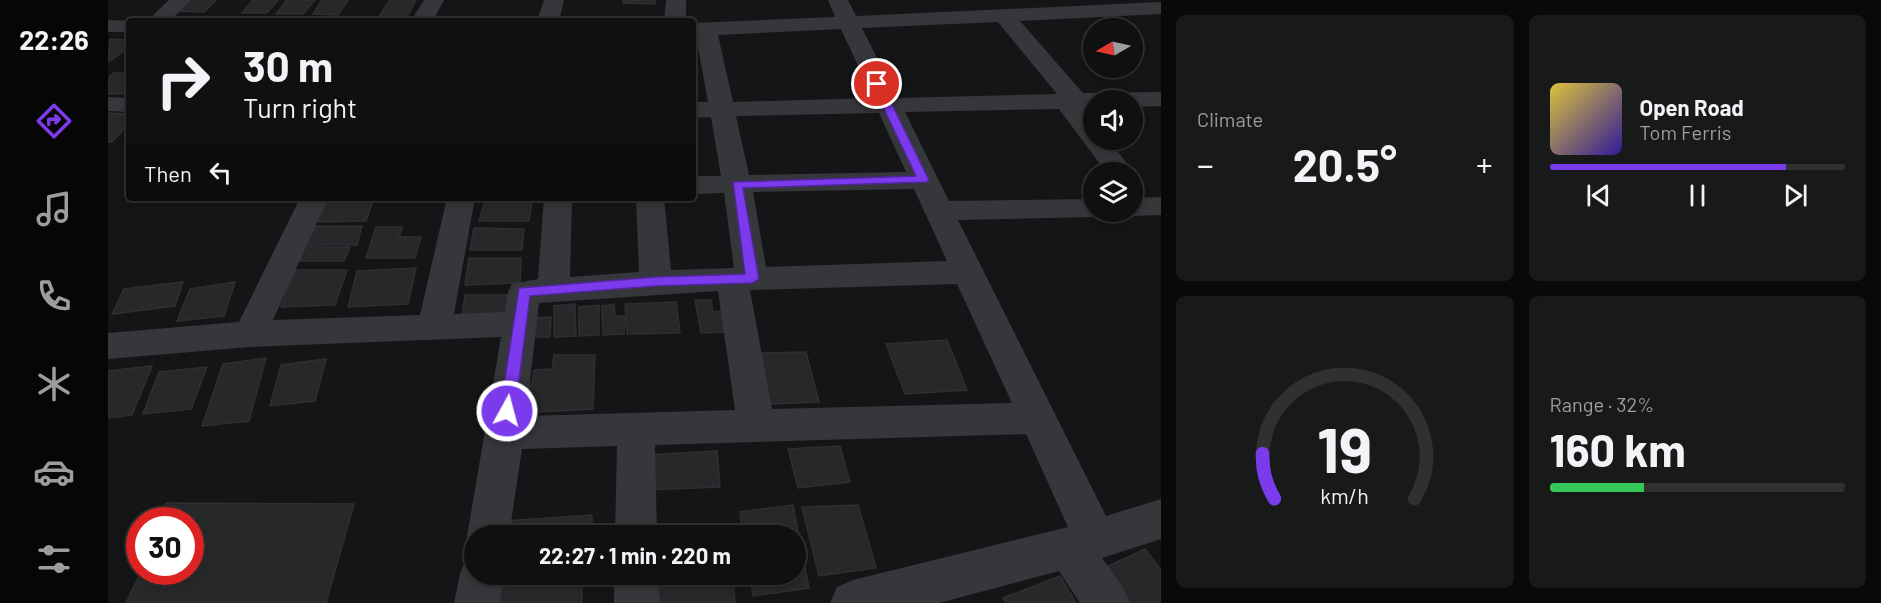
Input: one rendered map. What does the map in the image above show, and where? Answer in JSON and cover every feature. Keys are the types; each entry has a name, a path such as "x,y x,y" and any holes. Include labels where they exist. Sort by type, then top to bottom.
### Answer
{"street":[{"path":"161,18 181,0"},
{"path":"424,18 434,0"},
{"path":"549,18 555,0"},
{"path":"675,18 676,0"},
{"path":"756,426 742,279 737,184 722,109 699,29 843,11 1161,8"},
{"path":"986,10 1071,101 1083,121"},
{"path":"843,11 1037,418 1082,544 1107,603"},
{"path":"108,26 126,26"},
{"path":"696,110 1161,99"},
{"path":"108,104 126,105"},
{"path":"1102,150 1111,162"},
{"path":"696,185 923,180"},
{"path":"250,334 313,201"},
{"path":"434,327 460,201"},
{"path":"553,290 558,201"},
{"path":"650,201 656,282"},
{"path":"938,211 1083,207"},
{"path":"490,525 524,292 656,282 967,272"},
{"path":"108,346 250,334 518,324"},
{"path":"504,433 1037,418"},
{"path":"636,430 636,525"},
{"path":"853,603 1082,544 1161,519"},
{"path":"477,603 480,585"},
{"path":"636,585 636,603"}],"building":[{"path":"188,0 216,0 204,12 177,11"},
{"path":"253,0 278,0 267,13 242,13"},
{"path":"287,0 315,0 303,14 276,14"},
{"path":"322,0 348,0 338,15 313,14"},
{"path":"390,0 416,0 407,17 379,16"},
{"path":"623,0 655,0 655,4 623,3"},
{"path":"110,39 126,40 126,49 108,62"},
{"path":"114,73 126,73 126,90 122,94 108,94 108,78"},
{"path":"108,113 126,114 126,127 112,142 108,142"},
{"path":"327,201 373,201 366,221 318,222"},
{"path":"485,201 532,201 529,221 479,221"},
{"path":"315,226 362,226 357,245 307,244"},
{"path":"376,227 402,227 399,237 421,237 415,258 366,258"},
{"path":"474,228 524,229 522,250 470,250"},
{"path":"305,246 350,247 344,261 300,261"},
{"path":"469,258 521,258 520,283 465,285"},
{"path":"416,268 408,304 348,307 357,271"},
{"path":"295,270 347,270 335,305 281,307"},
{"path":"183,282 175,306 112,314 124,289"},
{"path":"235,282 224,316 177,321 190,289"},
{"path":"465,295 515,295 512,320 461,321"},
{"path":"695,300 711,300 713,312 723,311 725,332 701,333"},
{"path":"676,302 680,333 627,334 625,304"},
{"path":"575,304 576,336 554,337 554,306"},
{"path":"614,304 615,316 625,316 624,334 603,335 602,306"},
{"path":"599,305 599,335 579,336 579,307"},
{"path":"551,317 550,337 528,337 530,318"},
{"path":"947,340 967,390 905,394 886,344"},
{"path":"806,352 819,402 770,404 760,353"},
{"path":"554,355 595,355 593,409 520,413 523,385 532,384 534,370 552,369"},
{"path":"266,358 249,421 202,426 223,364"},
{"path":"326,359 315,401 270,406 281,365"},
{"path":"152,366 132,415 108,418 108,371"},
{"path":"207,367 191,409 143,414 159,372"},
{"path":"840,446 850,482 798,488 788,449"},
{"path":"717,451 720,487 647,490 645,455"},
{"path":"166,503 354,504 326,603 126,603 135,585 204,585 204,507 164,507"},
{"path":"793,505 797,525 742,525 740,512"},
{"path":"858,505 876,568 819,576 802,507"},
{"path":"592,515 592,525 503,525 503,521"},
{"path":"1145,549 1161,570 1161,603 1125,603 1102,569"},
{"path":"806,572 809,588 753,596 752,585 806,585"},
{"path":"1060,576 1076,603 1006,603 1003,598"},
{"path":"582,585 582,603 499,603 500,587"},
{"path":"653,585 734,585 735,603 653,603"}],"route":[{"path":"507,411 524,292 656,282 752,279 737,184 923,180 877,84"}]}
